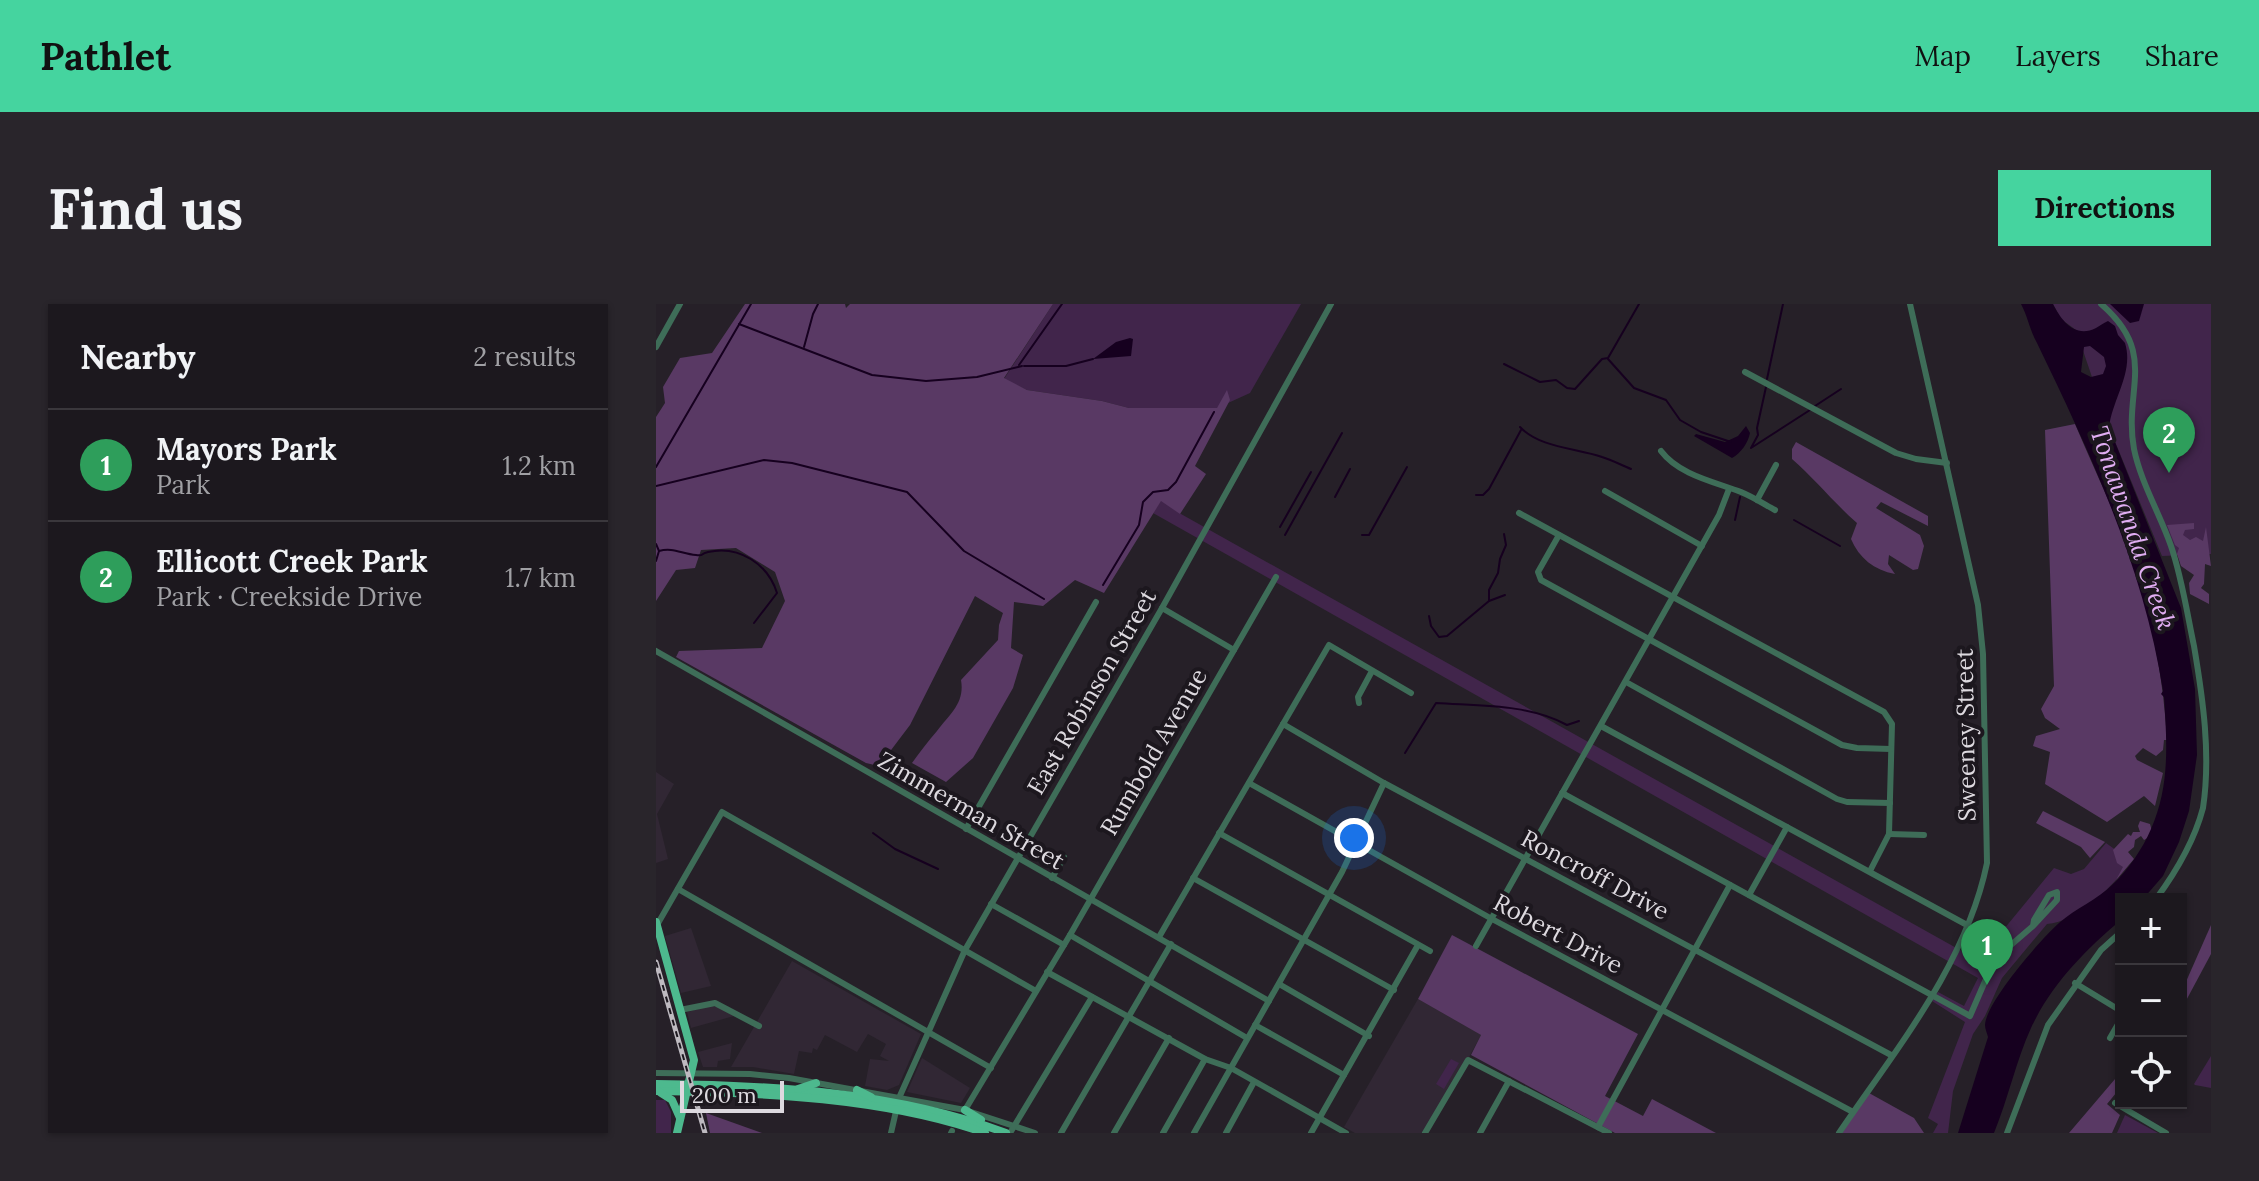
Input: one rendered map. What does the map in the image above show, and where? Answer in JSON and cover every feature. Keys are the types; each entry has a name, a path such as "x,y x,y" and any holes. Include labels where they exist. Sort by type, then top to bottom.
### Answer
{"main road":[{"path":"656,923 694,1060 677,1133"},
{"path":"794,1091 816,1083"},
{"path":"656,1084 897,1104"},
{"path":"656,1091 739,1085 883,1101 936,1111 988,1130 1008,1133"},
{"path":"857,1090 883,1101"},
{"path":"656,1091 672,1100 680,1118"},
{"path":"965,1110 988,1130"}],"street":[{"path":"656,347 680,304"},
{"name":"East Robinson Street","path":"891,1133 897,1104 965,950 1162,608 1331,304"},
{"name":"Sweeney Street","path":"1839,1133 1947,970 1982,888 1987,863 1983,654 1978,605 1910,304"},
{"path":"2101,304 2123,326 2131,342 2137,372 2132,422 2135,453 2171,546 2186,603 2207,723 2208,753 2203,807 2186,853 2160,893"},
{"path":"1745,372 1896,453 1947,463"},
{"path":"1661,451 1672,462 1716,485 1775,510"},
{"path":"1757,500 1776,465"},
{"path":"1476,946 1722,511 1729,489"},
{"path":"1605,491 1702,546"},
{"path":"1519,513 1884,712 1892,724 1889,834 1870,871"},
{"path":"1559,535 1538,572 1541,580 1842,745 1891,749"},
{"name":"Rumbold Avenue","path":"965,1110 1070,935 1276,577"},
{"path":"966,829 1096,602"},
{"path":"1162,608 1234,650"},
{"path":"1159,937 1329,645 1411,693"},
{"name":"Zimmerman Street","path":"656,651 1269,1001"},
{"path":"1359,703 1358,697 1372,671"},
{"path":"1626,682 1837,799 1890,803"},
{"name":"Roncroff Drive","path":"1283,724 1384,783 1891,1055"},
{"path":"1601,726 1967,925"},
{"name":"Robert Drive","path":"1249,783 1492,919 1853,1112"},
{"path":"1194,1133 1304,941 1384,783"},
{"path":"1562,793 1970,1016 1989,972 2004,951 2033,926 2057,900 2057,892 2049,895 2033,926"},
{"path":"656,923 722,812 1036,991"},
{"path":"1749,895 1787,827"},
{"path":"1219,833 1430,951"},
{"path":"1889,834 1924,835"},
{"path":"1052,878 1064,857"},
{"path":"1193,878 1394,990"},
{"path":"1598,1127 1730,885"},
{"path":"678,889 991,1068"},
{"path":"991,904 1064,945"},
{"path":"1070,935 1247,1038"},
{"path":"2007,1133 2048,1025 2075,983 2115,937"},
{"path":"1061,1133 1171,944"},
{"path":"1311,1133 1369,1036 1418,945"},
{"path":"1047,972 1205,1059 1231,1068 1346,1133"},
{"path":"2075,983 2115,1007"},
{"path":"1279,984 1369,1036"},
{"path":"1008,1133 1092,997"},
{"path":"680,1010 715,1003 759,1026"},
{"path":"1255,1025 1344,1075"},
{"path":"2110,1038 2115,1029"},
{"path":"1114,1133 1169,1038"},
{"path":"1163,1133 1205,1059"},
{"path":"1425,1133 1468,1060 1609,1133"},
{"path":"656,1073 758,1075 816,1083 857,1090 897,1104 965,1110 1035,1133"},
{"path":"1480,1133 1509,1081"},
{"path":"1226,1133 1254,1082"},
{"path":"2125,1109 2166,1133"}],"shaded area":[{"path":"745,304 845,304 846,308 850,304 1053,304 1004,378 1027,390 1129,408 1217,408 1227,390 1230,400 1195,466 1206,474 1180,514 1161,501 1104,593 1075,580 1043,606 1014,602 1011,648 1023,655 1013,688 973,758 946,782 912,763 955,708 961,695 961,680 998,640 1003,613 975,596 910,725 879,766 866,763 676,657 679,651 762,648 785,601 775,572 736,548 701,550 695,568 676,570 656,601 656,417 665,403 663,387 680,358 712,353"},
{"path":"1053,304 1301,304 1250,393 1217,408 1129,408 1027,390 1004,379"},
{"path":"2053,304 2211,304 2211,554 2162,556 2109,427 2076,330 2061,319"},
{"path":"2075,424 2131,556 2153,634 2165,713 2167,740 2164,740 2163,750 2156,756 2143,748 2135,756 2163,773 2155,806 2144,796 2107,822 2045,784 2050,752 2033,746 2036,736 2060,729 2045,718 2041,709 2054,686 2045,430"},
{"path":"1796,442 1928,516 1928,526 1881,502 1876,508 1920,535 1924,546 1918,569 1913,570 1889,555 1888,564 1895,574 1880,570 1863,557 1851,539 1857,523 1792,459"},
{"path":"1161,500 1985,964 2004,929 2054,868 2071,874 2084,869 2106,843 2131,861 2115,881 2083,910 2059,922 2047,924 2002,978 1973,1034 1953,1091 1948,1133 1933,1133 1938,1124 1928,1118 1965,1022 1932,1001 1938,992 1964,1006 1978,978 1153,513"},
{"path":"2194,523 2194,529 2185,530 2183,535 2190,540 2196,537 2203,541 2206,527 2211,566 2205,564 2201,588 2209,594 2209,604 2190,594 2189,583 2194,575 2181,566 2177,554 2179,548 2167,525"},
{"path":"656,772 674,784 657,814 668,859 656,863"},
{"path":"2043,811 2105,842 2090,858 2081,847 2036,823"},
{"path":"2140,821 2150,824 2153,835 2144,840 2141,836 2135,840 2134,847 2128,852 2134,859 2116,880 2123,867 2117,863 2113,850 2128,834 2131,836 2133,832 2140,832"},
{"path":"2211,925 2211,954 2187,999 2187,979"},
{"path":"691,928 711,986 681,993 665,936"},
{"path":"1452,935 1638,1034 1605,1096 1643,1116 1652,1099 1716,1133 1615,1133 1471,1055 1481,1035 1418,999"},
{"path":"792,961 921,1034 899,1085 887,1090 865,1086 870,1059 889,1061 880,1056 886,1044 868,1034 857,1052 825,1035 817,1050 813,1048 812,1053 799,1051 794,1074 753,1067 731,1067"},
{"path":"1418,999 1481,1035 1428,1133 1355,1133 1344,1127"},
{"path":"719,1007 734,1016 691,1028 687,1012"},
{"path":"732,1043 730,1059 718,1061 717,1067 703,1067 698,1052"},
{"path":"2211,1056 2211,1088 2195,1085 2194,1084"},
{"path":"922,1058 970,1088 961,1103 907,1092"},
{"path":"1451,1059 1459,1063 1444,1089 1436,1084"},
{"path":"2115,1079 2115,1094 2107,1104 2120,1115 2112,1133 2069,1133"},
{"path":"1869,1093 1914,1118 1924,1133 1842,1133"},
{"path":"656,1100 665,1100 671,1112 671,1133 656,1133"},
{"path":"706,1113 762,1133 710,1133"},
{"path":"2125,1115 2158,1133 2117,1133"}],"water":[{"name":"Tonawanda Creek","path":"2021,304 2053,304 2065,322 2082,331 2108,321 2115,326 2125,343 2125,375 2109,427 2181,608 2195,689 2197,755 2189,811 2163,876 2148,893 2115,893 2115,925 2082,956 2039,1012 1994,1133 1958,1133 1988,1037 1985,1025 1994,1002 2051,931 2107,890 2135,858 2157,813 2166,764 2164,697 2143,600 2096,470","holes":["2090,346 2104,357 2106,366 2103,374 2091,377 2081,372 2084,347"]},
{"path":"2110,304 2144,304 2139,321 2130,323"},
{"path":"1133,339 1131,356 1093,359 1116,342"},
{"path":"1746,426 1750,433 1748,440 1732,458 1694,436 1725,442 1738,436"}],"waterway":[{"path":"656,467 751,304"},
{"path":"804,347 818,304"},
{"path":"1019,365 1062,304"},
{"path":"1504,364 1540,382 1556,380 1567,388 1575,389 1602,359 1608,358 1639,304"},
{"path":"1767,379 1783,304"},
{"path":"739,324 872,375 926,381 977,377 1022,366"},
{"path":"1024,366 1066,366 1093,359"},
{"path":"1608,359 1634,388 1666,400 1680,420 1701,432 1731,442"},
{"path":"1766,387 1758,435 1751,448 1810,410"},
{"path":"1815,406 1841,389"},
{"path":"1103,585 1139,525 1143,502 1153,492 1168,490 1176,482 1214,412"},
{"path":"1520,427 1548,443 1602,457 1631,469"},
{"path":"1476,495 1483,495 1489,489 1521,430"},
{"path":"1285,535 1342,433"},
{"path":"656,486 764,460 792,463 907,492 964,551 1044,599"},
{"path":"1362,535 1369,535 1407,467"},
{"path":"1335,497 1350,469"},
{"path":"1280,527 1311,472"},
{"path":"1735,520 1740,497"},
{"path":"1794,520 1840,546"},
{"path":"1489,600 1489,590 1498,573 1506,545 1504,534"},
{"path":"656,544 659,551 656,561"},
{"path":"659,551 699,555 731,551 759,565 767,573 777,593 754,623"},
{"path":"1429,616 1431,626 1439,637 1447,636 1489,601 1505,595"},
{"path":"1405,753 1436,703 1520,710 1567,725 1579,721"},
{"path":"873,833 895,849 938,869"}],"railway":[{"path":"656,962 705,1133"}],"place":[{"name":"Ellicott Creek Park","path":"2169,473"},
{"name":"Mayors Park","path":"1987,985"}]}
